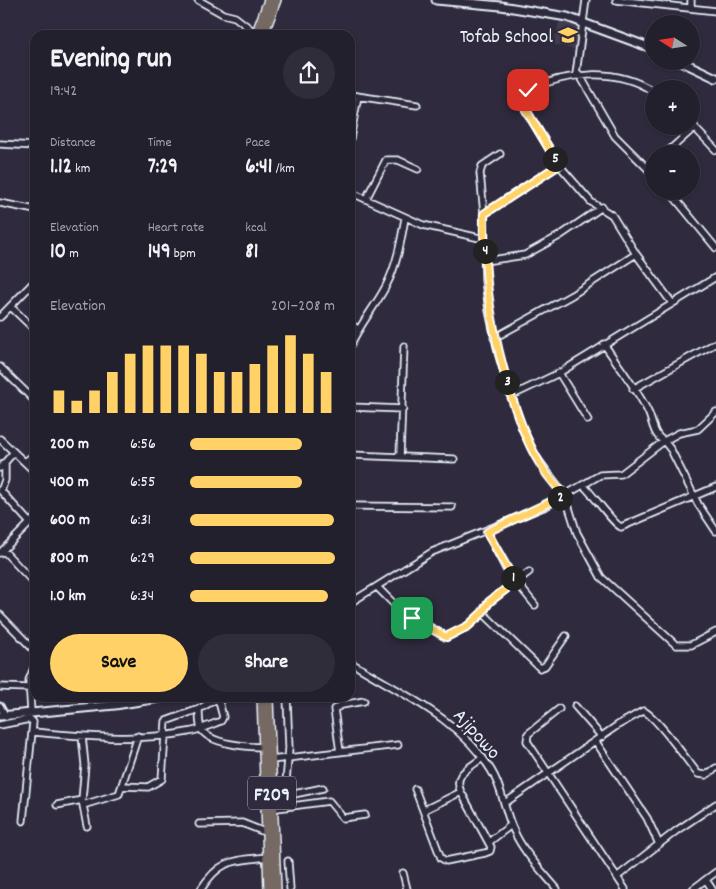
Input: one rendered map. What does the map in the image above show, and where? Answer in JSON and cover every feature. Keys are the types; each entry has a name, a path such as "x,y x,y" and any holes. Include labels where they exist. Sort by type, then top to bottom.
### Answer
{"main road":[{"path":"260,30 269,0"},
{"path":"261,30 276,0"},
{"name":"F209","path":"262,702 276,889"},
{"name":"F209","path":"268,702 272,792 267,833 269,889"}],"street":[{"path":"198,0 223,14 235,17 252,30"},
{"path":"436,0 502,3 549,13 584,22 645,46"},
{"path":"586,0 577,74 615,136 645,166"},
{"path":"616,0 716,11"},
{"path":"691,0 691,8"},
{"path":"699,70 716,78"},
{"path":"645,88 631,81 577,74 528,90 525,94 526,110 559,165 592,202 612,215 636,254 672,303"},
{"path":"355,96 417,105"},
{"path":"355,112 358,96"},
{"path":"700,133 716,150"},
{"path":"674,145 683,135"},
{"path":"0,144 30,146"},
{"path":"500,154 481,168 485,281 494,338 511,396 532,450 547,474 565,495 577,533 601,577 610,586 676,645 691,646 716,632"},
{"path":"366,199 386,160 398,160 418,169"},
{"path":"484,214 559,165"},
{"path":"355,194 405,218 434,229 484,239"},
{"path":"676,200 716,248"},
{"path":"0,203 30,209"},
{"path":"485,261 525,255 561,235 602,207"},
{"path":"355,335 389,278 397,256 405,218"},
{"path":"494,338 572,295 636,254"},
{"path":"511,396 559,373 716,277"},
{"path":"0,317 30,287"},
{"path":"11,307 30,325"},
{"path":"492,328 506,331"},
{"path":"633,389 716,343"},
{"path":"604,344 648,412 656,433 671,450 694,496 716,531"},
{"path":"400,456 404,346"},
{"path":"0,367 30,396"},
{"path":"559,373 588,420"},
{"path":"355,407 403,409"},
{"path":"355,600 432,552 487,532 565,495 600,475 621,474 664,441 679,433 698,429 716,412"},
{"path":"0,439 30,467"},
{"path":"0,468 14,452"},
{"path":"355,455 454,459"},
{"path":"25,462 30,459"},
{"path":"5,462 5,480 1,491 30,523 1,552 30,579"},
{"path":"583,485 596,498 615,524 621,527 716,487"},
{"path":"355,506 452,507"},
{"path":"487,532 515,582 535,605"},
{"path":"377,587 400,610 446,637 468,626 482,613 489,602 529,572"},
{"path":"482,613 540,668 545,666 566,636"},
{"path":"0,615 30,646"},
{"name":"Ajipowo","path":"355,665 435,711 482,758 492,771 518,840 557,889"},
{"path":"30,673 30,700"},
{"path":"0,687 29,688"},
{"path":"340,752 334,709 342,705 364,701"},
{"path":"30,702 31,712"},
{"path":"3,720 31,712 134,702"},
{"path":"122,786 148,788 162,779 165,724 168,720 199,710 212,702"},
{"path":"33,732 82,736 164,736 201,729 222,722 223,717 219,702"},
{"path":"284,793 288,759 287,702"},
{"path":"0,706 3,720"},
{"path":"575,706 602,737"},
{"path":"559,709 545,719 527,737 528,741 625,889"},
{"path":"199,710 201,729 207,736 216,740 249,747 264,747"},
{"path":"505,803 638,712 647,712 698,774 706,775 716,768"},
{"path":"3,720 30,719 33,722 23,821"},
{"path":"82,736 85,765 83,803 87,826"},
{"path":"57,805 83,803 117,796 138,736"},
{"path":"596,742 647,818 659,844"},
{"path":"271,760 398,745"},
{"path":"415,789 443,860 490,851 489,842 457,784 459,777 482,758"},
{"path":"272,792 307,793 323,788"},
{"path":"424,810 461,792"},
{"path":"269,809 329,801 343,818 365,815"},
{"path":"618,876 659,844 716,804"},
{"path":"199,824 242,823 267,833"},
{"path":"489,842 511,824"},
{"path":"201,889 211,873 220,866 234,861 268,857"},
{"path":"288,861 290,889"},
{"path":"693,889 716,872"},
{"path":"403,873 407,889"},
{"path":"706,880 712,889"}],"shaded area":[{"name":"Tofab School","path":"560,20 583,25 577,50 553,44"}],"place":[{"name":"Tofab School","path":"568,35"}],"route":[{"path":"412,618 446,637 468,626 482,613 489,602 515,582 506,569 487,532 546,506 565,495 547,474 536,457 522,428 494,338 485,281 484,214 517,195 559,165 526,110 524,102 525,94 528,90"}]}
